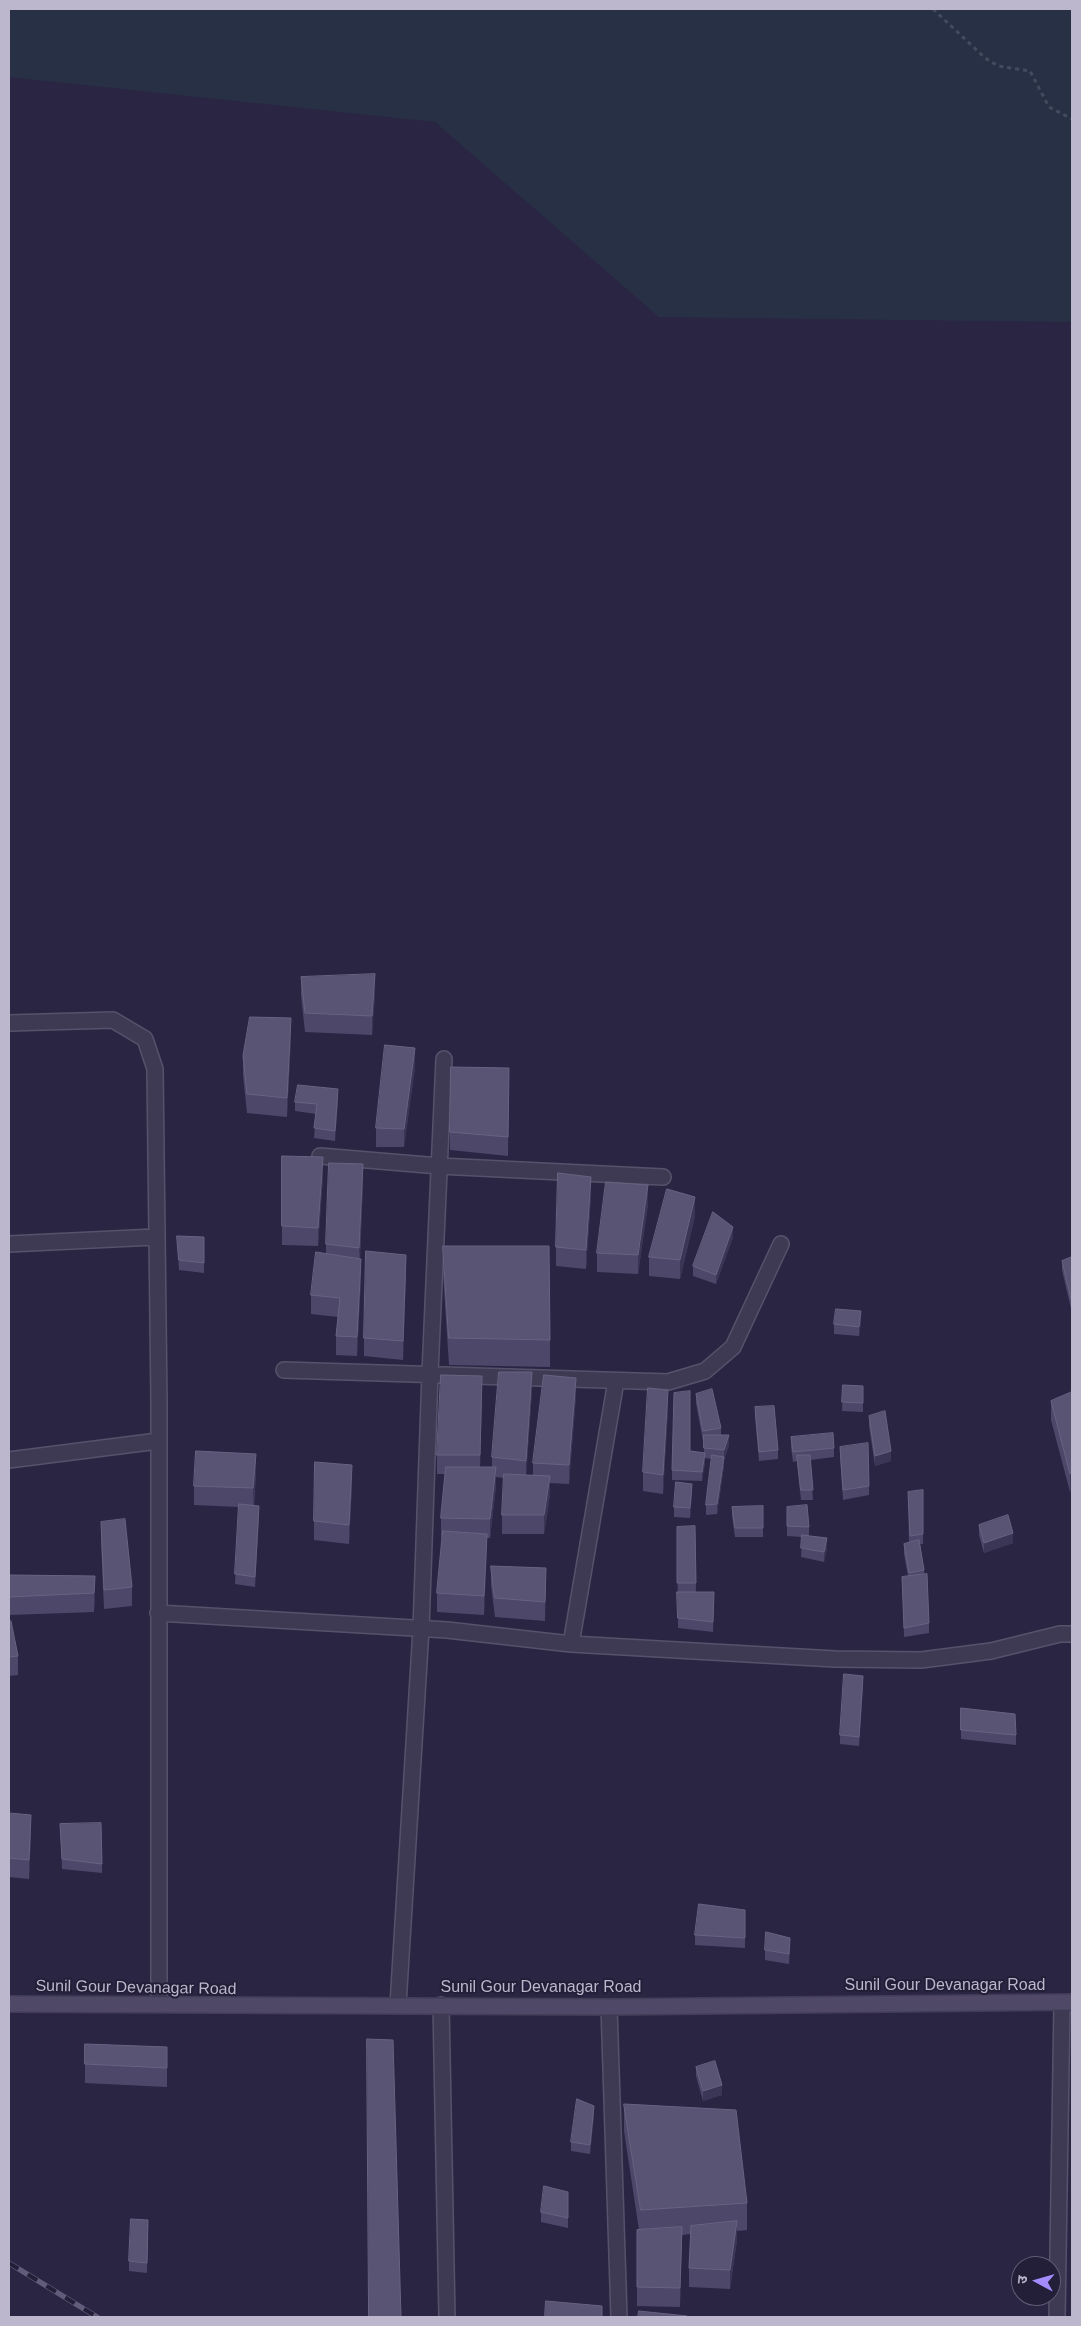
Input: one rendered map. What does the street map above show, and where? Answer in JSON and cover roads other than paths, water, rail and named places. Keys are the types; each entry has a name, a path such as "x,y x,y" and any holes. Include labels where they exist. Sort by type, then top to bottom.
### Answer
{"main road":[{"name":"Sunil Gour Devanagar Road","path":"9,2004 158,2004 270,2007 398,2005 609,2007 1067,2002"}],"street":[{"path":"9,1023 113,1020 145,1039 154,1069 158,1441 158,2004"},
{"path":"398,2005 421,1629 444,1059"},
{"path":"320,1156 439,1166 663,1177"},
{"path":"9,1244 155,1237"},
{"path":"284,1370 430,1373 668,1382 705,1371 733,1347 781,1244"},
{"path":"571,1644 616,1381"},
{"path":"9,1460 158,1441"},
{"path":"158,1613 421,1629 571,1644 835,1659 921,1660 991,1651 1060,1634 1072,1634"},
{"path":"1058,2317 1067,2002"},
{"path":"441,2005 446,2317"},
{"path":"609,2007 620,2317"}],"railway":[{"path":"9,2263 97,2317"}]}
